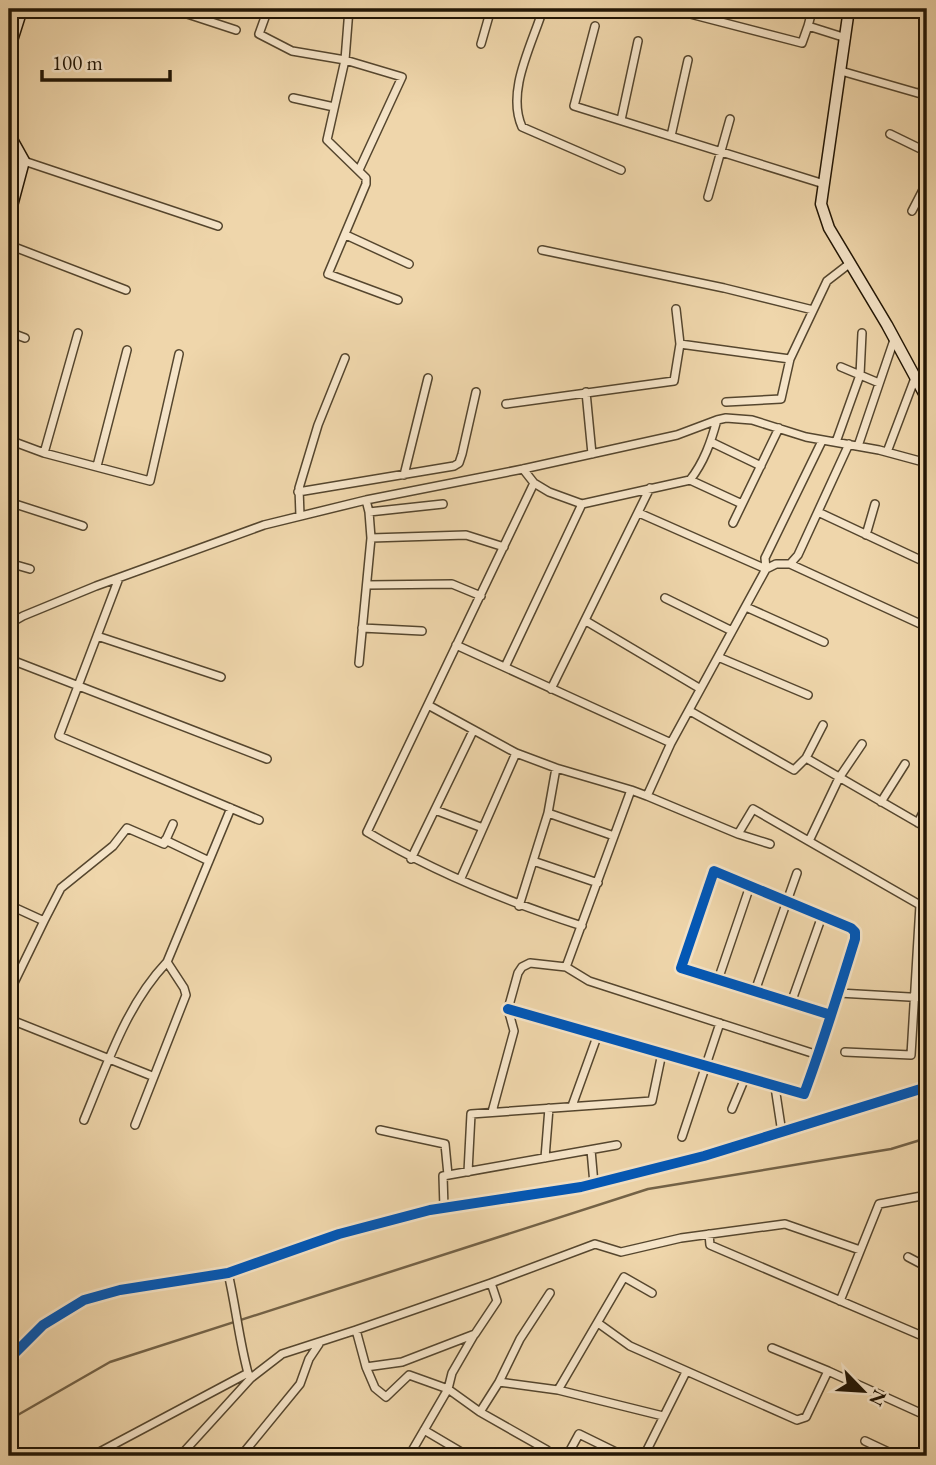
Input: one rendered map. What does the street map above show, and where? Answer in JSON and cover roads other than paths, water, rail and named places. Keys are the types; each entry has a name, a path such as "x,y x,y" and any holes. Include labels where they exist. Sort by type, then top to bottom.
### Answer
{"street":[{"path":"172,9 236,30"},
{"path":"268,9 259,34 292,51 345,60 402,77 359,170"},
{"path":"349,9 345,60 327,140 359,170 366,178 366,184 328,274 398,300"},
{"path":"481,44 491,9"},
{"path":"543,9 516,93 517,114 522,127 621,170"},
{"path":"671,9 802,43 812,11 802,9"},
{"path":"849,9 821,204 829,228 927,399"},
{"path":"9,50 17,12"},
{"path":"596,26 574,106 824,184"},
{"path":"808,26 846,37"},
{"path":"621,120 638,41"},
{"path":"671,136 688,60"},
{"path":"841,71 921,94 927,75"},
{"path":"293,98 334,107"},
{"path":"708,197 730,119"},
{"path":"9,134 24,161 9,217"},
{"path":"890,134 927,152"},
{"path":"9,156 218,226"},
{"path":"912,211 927,184"},
{"path":"346,235 409,264"},
{"path":"9,245 126,290"},
{"path":"542,250 724,288 813,310"},
{"path":"726,402 781,399 790,359 827,281 849,264"},
{"path":"506,404 674,381 680,344 676,309"},
{"path":"9,332 25,338"},
{"path":"44,453 78,332"},
{"path":"836,442 860,375 862,334"},
{"path":"858,446 894,340"},
{"path":"680,344 790,359"},
{"path":"97,466 127,350"},
{"path":"9,440 44,453 150,481 179,354"},
{"path":"300,516 298,492 318,425 345,358"},
{"path":"841,367 879,383"},
{"path":"404,475 428,378"},
{"path":"887,452 915,378"},
{"path":"298,492 442,469 459,463 475,391"},
{"path":"586,392 592,454"},
{"path":"9,624 45,606 264,526 366,500 677,435 717,421 739,418 822,441 849,444 927,463"},
{"path":"690,480 711,442 717,421"},
{"path":"733,523 779,428"},
{"path":"647,796 699,688 766,569 765,558 822,441"},
{"path":"711,442 761,466"},
{"path":"790,564 797,555 849,444"},
{"path":"523,469 534,483 549,492 582,504 690,480 742,504"},
{"path":"534,483 367,832 411,859 461,878 519,906 582,926"},
{"path":"551,689 650,488"},
{"path":"359,663 371,538 366,500"},
{"path":"9,502 83,526"},
{"path":"369,512 443,504"},
{"path":"505,667 582,504"},
{"path":"866,535 875,504"},
{"path":"818,512 927,563"},
{"path":"639,513 766,569"},
{"path":"371,538 466,535 504,547"},
{"path":"9,563 30,569"},
{"path":"766,569 776,564 790,564 927,627"},
{"path":"118,578 59,736 259,820"},
{"path":"366,584 452,584 481,596"},
{"path":"665,598 732,631"},
{"path":"746,607 824,642"},
{"path":"586,621 699,688"},
{"path":"362,628 422,631"},
{"path":"97,636 221,677"},
{"path":"456,645 671,743"},
{"path":"718,657 808,695"},
{"path":"9,659 267,759"},
{"path":"428,705 516,753 631,790 738,834 770,844"},
{"path":"690,711 794,770 806,758 823,725"},
{"path":"411,859 473,731"},
{"path":"809,841 839,778 862,744"},
{"path":"461,878 516,753"},
{"path":"806,758 927,828"},
{"path":"881,802 905,764"},
{"path":"519,906 548,813 556,768"},
{"path":"566,967 631,790"},
{"path":"918,823 927,804"},
{"path":"84,1120 131,1013 150,980 167,962 232,808"},
{"path":"738,834 753,809 924,907"},
{"path":"435,810 483,828"},
{"path":"548,813 614,836"},
{"path":"9,993 61,888 113,846 127,828 163,844 173,824"},
{"path":"165,840 209,861"},
{"path":"533,861 598,883"},
{"path":"508,1009 804,1094 839,993 855,932 714,871 681,968 831,1015"},
{"path":"755,991 797,873"},
{"path":"718,980 750,886"},
{"path":"845,1052 911,1055 913,997 927,892"},
{"path":"9,905 44,921"},
{"path":"791,1003 822,916"},
{"path":"135,1125 186,995 167,962"},
{"path":"492,1112 513,1031 508,1009 518,973 522,967 538,962 566,967 589,981 818,1055"},
{"path":"839,993 927,998"},
{"path":"9,1019 152,1076"},
{"path":"682,1137 720,1023"},
{"path":"572,1107 598,1034"},
{"path":"468,1172 471,1114 652,1101 662,1053"},
{"path":"732,1109 745,1078"},
{"path":"775,1087 782,1133"},
{"path":"9,1359 43,1325 83,1300 120,1290 228,1273 339,1234 444,1208 594,1184 704,1156 927,1087"},
{"path":"545,1158 549,1108"},
{"path":"380,1130 445,1144 449,1175"},
{"path":"444,1208 443,1176 617,1145"},
{"path":"591,1150 594,1184"},
{"path":"840,1301 879,1204 927,1195"},
{"path":"92,1456 250,1375 282,1354 491,1283 595,1244 621,1252 709,1234 785,1224 860,1251"},
{"path":"709,1234 710,1245 927,1338"},
{"path":"908,1257 927,1267"},
{"path":"228,1273 236,1306 239,1338 250,1375"},
{"path":"558,1390 624,1277 652,1293"},
{"path":"409,1456 449,1389 452,1373 497,1301 491,1283"},
{"path":"480,1412 499,1382 520,1339 550,1293"},
{"path":"598,1323 630,1346 800,1421 806,1418 828,1371"},
{"path":"356,1330 366,1367 376,1388 386,1397 409,1375 449,1389 480,1412 547,1451"},
{"path":"366,1367 402,1362 475,1334"},
{"path":"241,1456 300,1384 309,1359 320,1343"},
{"path":"772,1348 927,1416"},
{"path":"644,1456 686,1372"},
{"path":"180,1456 250,1375"},
{"path":"499,1382 558,1390 663,1416"},
{"path":"424,1430 468,1456"},
{"path":"567,1456 579,1434 624,1456"},
{"path":"865,1441 897,1456"},
{"path":"922,1456 927,1447"}],"waterway":[{"path":"9,1420 110,1362 648,1189 891,1149 927,1138"}]}
